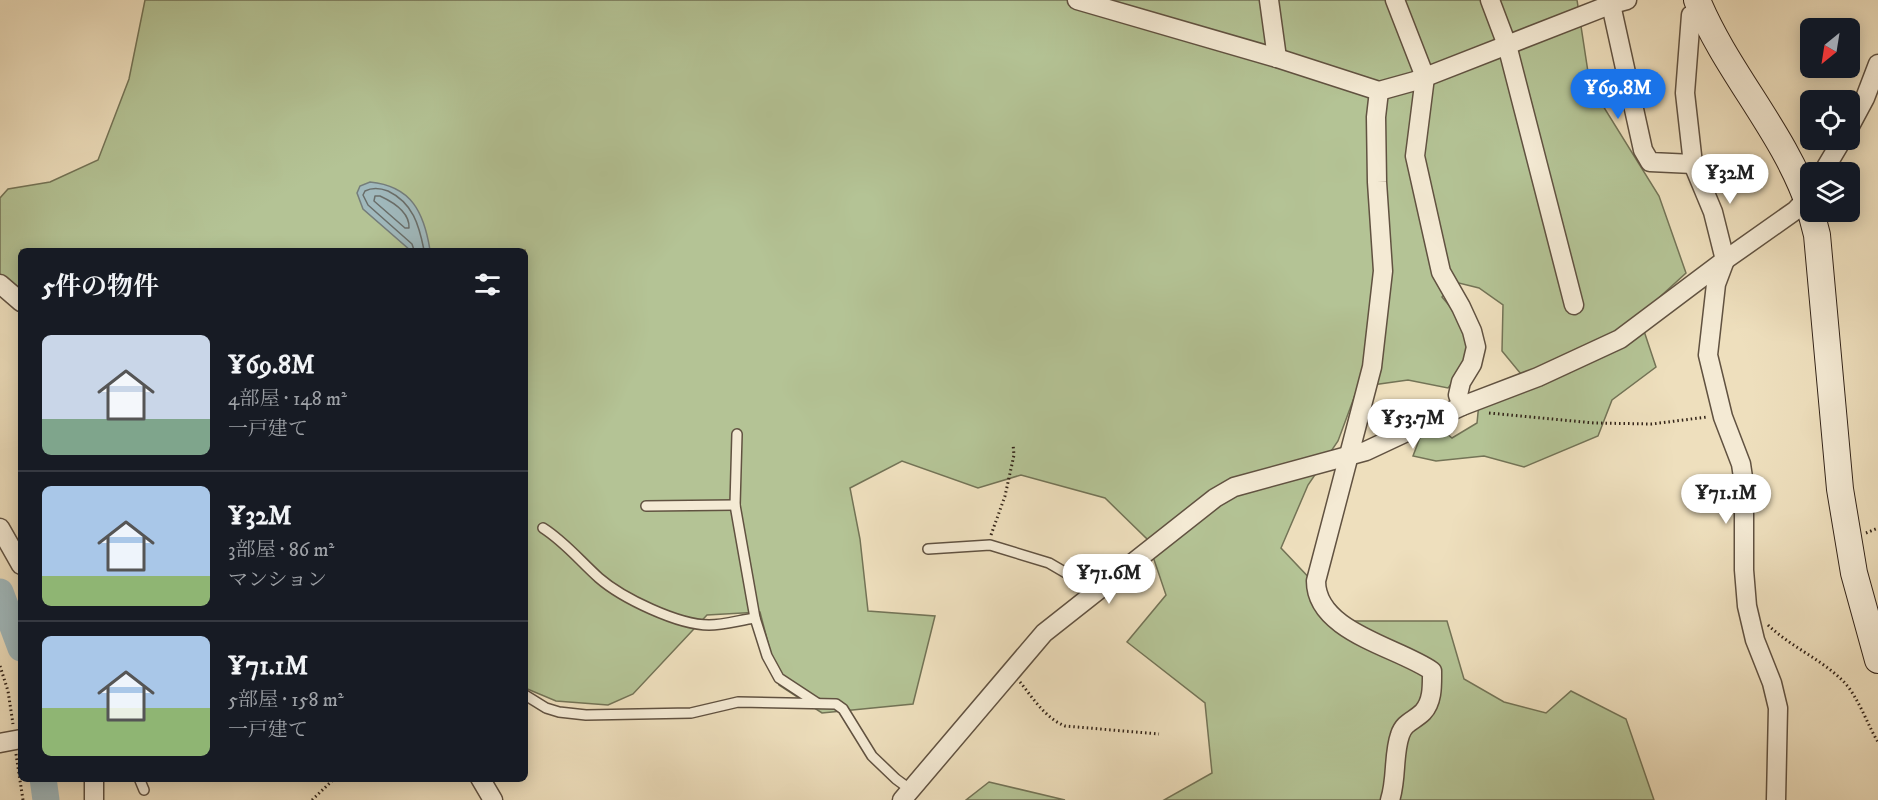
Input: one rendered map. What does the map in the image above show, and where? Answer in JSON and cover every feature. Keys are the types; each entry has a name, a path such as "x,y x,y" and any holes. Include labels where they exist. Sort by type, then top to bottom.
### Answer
{"street":[{"path":"1077,0 1277,58 1379,91 1415,81 1617,1 1643,150 1650,162 1693,164"},
{"path":"1269,0 1277,58"},
{"path":"1395,0 1425,77 1415,156 1441,272 1461,307 1472,331 1476,347 1472,364 1461,382 1458,395 1462,406"},
{"path":"1490,0 1507,45 1574,305"},
{"path":"1776,800 1778,708 1772,683 1755,640 1747,606 1744,570 1744,484 1741,464 1723,417 1708,355 1716,284 1725,260 1713,212 1693,164 1685,93 1691,15 1699,4 1718,45 1790,162 1800,183"},
{"path":"1860,106 1878,64"},
{"path":"1379,91 1376,117 1377,171 1383,271 1372,367 1316,581 1316,591 1328,613 1348,628 1418,662 1432,672 1432,696 1424,711 1405,724 1399,736 1390,800"},
{"path":"907,795 1044,633 1215,498 1234,487 1349,456 1385,442 1462,406 1538,377 1620,339 1725,260 1800,208"},
{"path":"1813,222 1845,526 1854,573 1878,660"},
{"path":"0,284 18,299"},
{"path":"0,528 18,560"},
{"path":"0,743 18,740"},
{"path":"94,782 94,800"},
{"path":"482,782 493,800"}],"lane":[{"path":"737,434 735,505 755,618 767,656 779,678 817,703"},
{"path":"646,506 735,505"},
{"path":"543,528 561,539 600,579 623,595 649,608 686,621 710,625 755,618"},
{"path":"928,549 990,545 1049,563 1073,576 1091,596"},
{"path":"528,697 546,708 586,715 691,713 738,702 836,704 843,709 872,756 896,779 907,795"},
{"path":"141,782 144,790"}],"path":[{"path":"1462,406 1473,411 1594,423 1652,424 1698,417 1723,417"},
{"path":"990,545 992,531 1005,496 1014,455 1013,444"},
{"path":"1747,606 1777,633 1819,660 1844,682 1878,742"},
{"path":"1012,672 1044,711 1056,722 1065,726 1159,734"},
{"path":"312,800 331,782"}],"green space":[{"path":"145,0 1577,0 1590,85 1659,196 1686,273 1639,316 1656,367 1612,400 1598,436 1524,467 1484,456 1436,461 1413,456 1421,435 1439,427 1452,438 1477,423 1479,403 1521,374 1502,351 1503,305 1479,288 1455,282 1442,297 1464,328 1469,346 1465,365 1448,388 1408,380 1358,387 1338,441 1308,485 1281,548 1350,621 1447,621 1464,679 1504,702 1546,713 1571,691 1626,719 1654,800 1164,800 1212,773 1205,703 1127,642 1166,595 1147,539 1105,498 1021,475 978,488 902,461 850,488 860,539 868,611 935,616 913,704 822,713 779,685 760,612 707,615 633,694 608,705 556,701 528,689 528,248 18,248 18,293 0,278 0,198 8,189 50,182 98,160 129,79"},
{"path":"989,782 1065,800 966,800"}],"water":[{"path":"370,182 384,185 406,196 414,204 424,224 430,248 408,248 363,209 357,193 360,186"}],"waterway":[{"path":"0,592 18,640"},
{"path":"44,782 46,800"}]}
